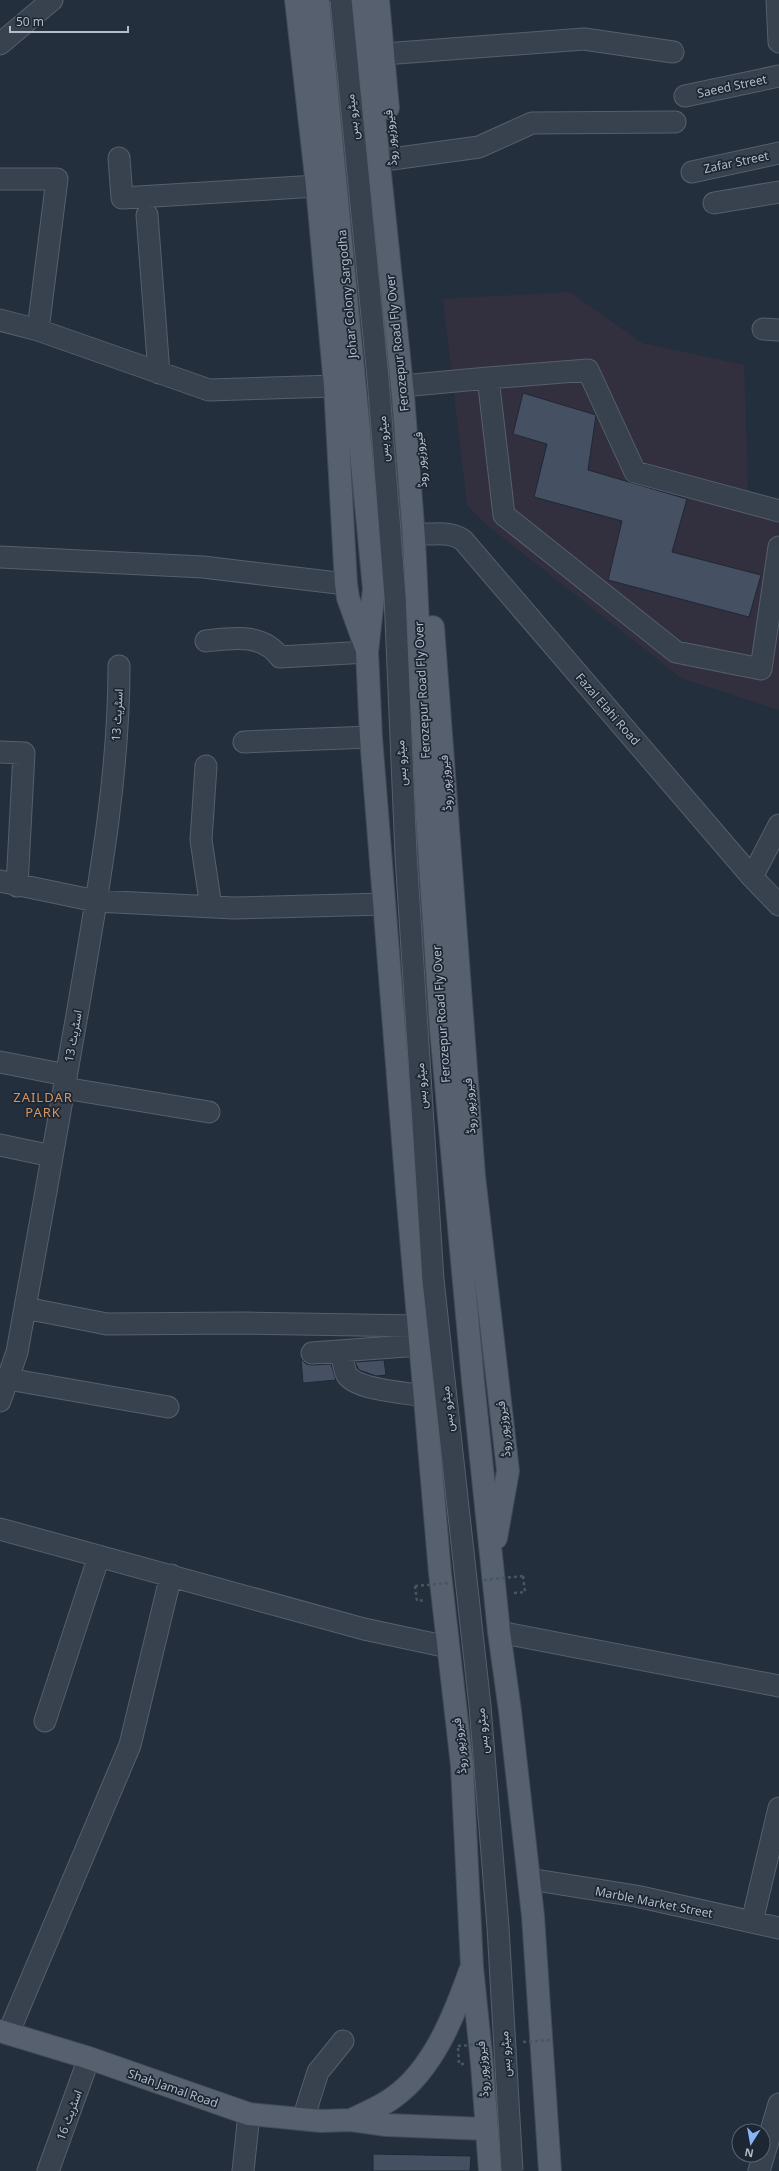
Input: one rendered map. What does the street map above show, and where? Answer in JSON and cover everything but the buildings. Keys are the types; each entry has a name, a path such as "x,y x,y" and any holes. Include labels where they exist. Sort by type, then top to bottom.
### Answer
{"main road":[{"name":"فیروزپور روڈ","path":"296,0 317,186 335,386 346,584 348,598 367,652"},
{"name":"Johar Colony Sargodha","path":"318,0 374,589"},
{"name":"Ferozepur Road Fly Over","path":"362,0 407,448 414,547 427,817 441,1030 473,1381"},
{"name":"فیروزپور روڈ","path":"378,0 426,534 474,1176 508,1471 492,1565"},
{"name":"فیروزپور روڈ","path":"374,589 367,652 371,737 425,1396 448,1647 462,1766 472,1967 482,2064 490,2171"},
{"name":"فیروزپور روڈ","path":"473,1381 499,1632 510,1711 533,1916 554,2170"},
{"name":"Shah Jamal Road","path":"351,2120 394,2097 423,2068 448,2024 472,1967"},
{"name":"Shah Jamal Road","path":"4,2032 89,2058 249,2114 303,2119 351,2120 387,2125 486,2129"}],"street":[{"path":"0,44 52,0"},
{"name":"میٹرو بس","path":"341,0 378,378 393,581 406,855 433,1280 480,1706 498,1927 512,2171"},
{"path":"777,0 779,42"},
{"path":"384,54 584,39 673,52"},
{"name":"Saeed Street","path":"685,96 779,76"},
{"path":"392,159 479,147 532,123 675,122"},
{"name":"Zafar Street","path":"692,172 779,153"},
{"path":"119,158 122,198 317,186"},
{"path":"0,179 57,178 38,330"},
{"path":"714,203 779,192"},
{"path":"147,215 159,373"},
{"path":"0,320 38,330 209,390 335,386"},
{"path":"412,385 588,370 635,472 779,511"},
{"path":"488,378 504,516 676,652 761,669 779,547"},
{"name":"Fazal Elahi Road","path":"426,534 456,535 463,540 752,877 779,905"},
{"path":"0,556 203,567 346,584"},
{"path":"206,641 245,638 263,642 273,648 280,657 367,652"},
{"name":"اسٹریٹ 13","path":"0,1401 8,1378 8,1350 25,1308 96,901 114,765 119,700 119,666"},
{"path":"244,742 371,737"},
{"path":"0,752 24,754 8,884 96,901 234,908 384,904"},
{"path":"206,766 201,840 211,906"},
{"path":"752,877 779,825"},
{"path":"0,1062 65,1082 209,1112"},
{"path":"0,1145 52,1156"},
{"path":"25,1308 107,1324 243,1323 420,1336"},
{"path":"312,1353 342,1351 420,1336"},
{"path":"342,1351 344,1367 347,1375 353,1381 374,1387 425,1396"},
{"path":"8,1378 168,1407"},
{"path":"0,1529 364,1629 448,1647"},
{"path":"46,1721 99,1556"},
{"path":"4,2032 130,1745 171,1575"},
{"path":"499,1632 779,1686"},
{"path":"752,1922 779,1808"},
{"name":"Marble Market Street","path":"529,1879 636,1896 779,1928"},
{"path":"303,2119 318,2072 344,2041"},
{"name":"اسٹریٹ 16","path":"48,2171 89,2058"},
{"path":"244,2171 249,2114"},
{"path":"759,2171 778,2114"}],"path":[{"path":"523,1576 524,1592"},
{"path":"416,1586 417,1600"},
{"path":"458,2046 459,2064"}],"shaded area":[{"path":"569,292 642,343 744,365 748,494 779,501 779,710 681,678 487,525 467,505 443,299"}],"district":[{"name":"ZAILDAR PARK","path":"43,1104"}]}
